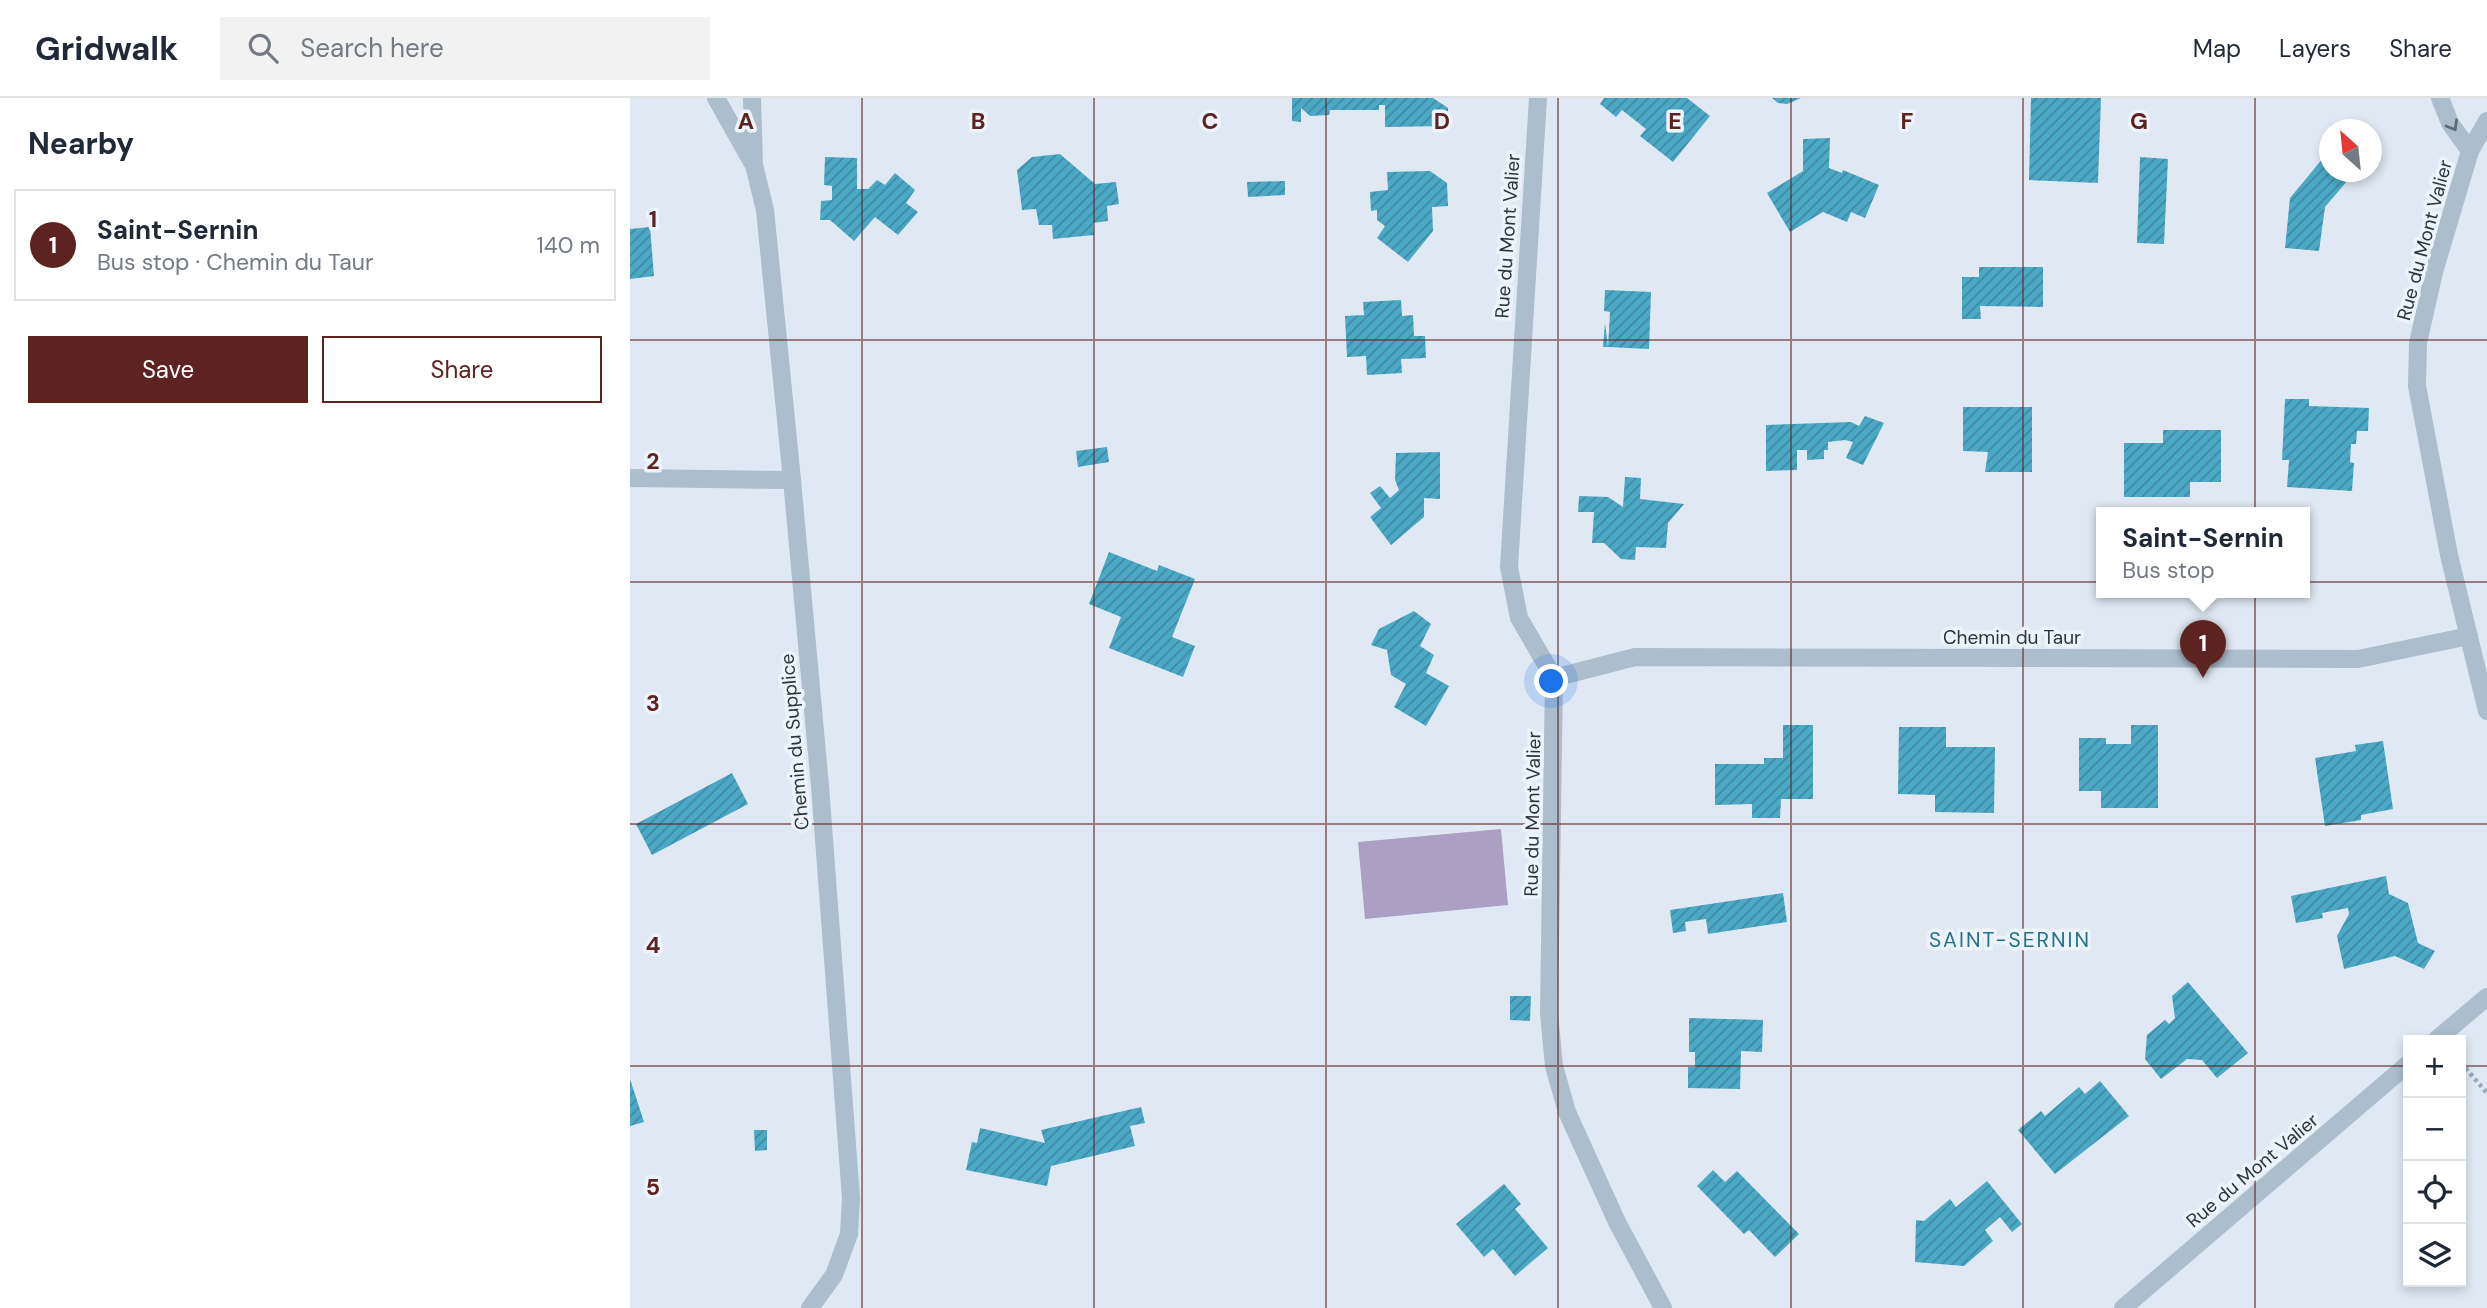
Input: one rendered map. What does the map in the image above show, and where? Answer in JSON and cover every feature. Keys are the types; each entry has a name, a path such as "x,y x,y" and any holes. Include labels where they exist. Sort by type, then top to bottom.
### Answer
{"street":[{"name":"Chemin du Supplice","path":"716,98 754,165"},
{"name":"Chemin du Supplice","path":"752,98 754,165 765,210 820,786 851,1198 849,1234 834,1275 810,1308"},
{"name":"Rue du Mont Valier","path":"1538,98 1509,566 1519,618 1554,678 1549,1013 1554,1066 1567,1112 1617,1222 1663,1308"},
{"name":"Rue du Mont Valier","path":"2440,98 2450,123 2470,151"},
{"name":"Rue du Mont Valier","path":"2487,121 2470,151 2434,272 2418,343 2417,386 2449,555 2487,711"},
{"path":"630,478 792,480"},
{"name":"Chemin du Taur","path":"1554,678 1635,657 2358,659 2469,636"},
{"path":"2442,1035 2487,997"},
{"name":"Rue du Mont Valier","path":"2123,1308 2403,1068"}],"path":[{"path":"2466,1069 2487,1093"}],"shaded area":[{"path":"1501,829 1508,905 1365,919 1358,842"}],"building":[{"path":"1292,98 1433,98 1448,108 1448,126 1385,127 1385,105 1379,105 1379,110 1330,110 1329,115 1310,116 1301,108 1301,122 1292,121"},
{"path":"1604,98 1687,98 1710,116 1673,162 1640,136 1646,129 1622,110 1616,117 1600,104"},
{"path":"1772,98 1801,98 1787,104 1778,103"},
{"path":"2031,98 2101,98 2098,183 2029,180"},
{"path":"1830,138 1829,168 1842,173 1843,170 1879,185 1871,204 1865,218 1851,212 1847,222 1823,212 1790,232 1767,193 1803,171 1803,139"},
{"path":"1060,154 1095,184 1116,182 1119,204 1107,206 1108,221 1093,223 1094,235 1053,239 1052,225 1039,225 1036,209 1022,210 1017,170 1032,157"},
{"path":"825,157 857,158 857,189 868,189 877,180 885,185 895,173 915,190 906,203 918,212 898,235 875,217 854,241 830,220 820,220 821,201 832,200 832,186 824,185"},
{"path":"2140,157 2168,159 2164,244 2137,243"},
{"path":"2319,163 2319,182 2346,182 2325,207 2319,251 2285,248 2290,198"},
{"path":"1430,171 1447,183 1448,206 1432,207 1433,231 1408,262 1377,238 1385,226 1377,220 1377,210 1371,211 1370,192 1388,190 1387,172"},
{"path":"1285,181 1285,195 1248,197 1247,182"},
{"path":"650,227 654,276 630,279 630,229"},
{"path":"1979,267 2043,267 2043,307 1980,306 1981,319 1962,319 1962,277 1979,277"},
{"path":"1605,290 1651,292 1649,349 1608,347 1610,312 1604,311"},
{"path":"1401,300 1402,316 1413,315 1414,336 1425,336 1426,358 1401,359 1402,373 1367,375 1366,356 1347,357 1345,316 1364,315 1363,302"},
{"path":"1605,323 1608,347 1603,347"},
{"path":"2285,399 2309,399 2309,406 2369,408 2368,431 2357,431 2356,444 2351,444 2350,462 2354,463 2352,491 2287,487 2289,460 2282,460"},
{"path":"1963,407 2032,407 2032,472 1985,472 1988,452 1963,451"},
{"path":"1865,416 1884,423 1863,465 1846,458 1853,442 1845,440 1828,442 1824,459 1807,460 1807,450 1797,450 1797,470 1766,471 1766,425 1851,422 1859,426"},
{"path":"2163,430 2221,430 2221,482 2190,482 2190,497 2124,497 2124,443 2163,443"},
{"path":"1107,447 1109,462 1078,467 1076,451"},
{"path":"1440,452 1440,499 1424,498 1424,517 1391,545 1370,517 1381,508 1370,493 1380,486 1390,498 1399,490 1395,480 1396,453"},
{"path":"1625,477 1641,478 1640,499 1684,504 1668,523 1666,548 1636,547 1635,560 1621,559 1604,543 1592,543 1594,512 1578,512 1579,496 1608,497 1623,507"},
{"path":"1109,552 1157,571 1159,565 1195,579 1172,637 1195,646 1183,677 1109,648 1121,617 1089,604"},
{"path":"1414,611 1431,624 1420,646 1434,655 1426,673 1449,686 1426,726 1394,707 1406,684 1391,675 1387,650 1371,645 1379,629"},
{"path":"1783,725 1813,725 1813,799 1781,799 1780,818 1752,818 1752,804 1715,805 1715,764 1764,764 1764,758 1783,758"},
{"path":"2131,725 2158,725 2158,808 2101,808 2101,791 2079,791 2079,738 2106,738 2106,744 2131,744"},
{"path":"1899,727 1946,727 1946,747 1995,747 1994,813 1935,812 1935,795 1898,794"},
{"path":"2383,741 2393,809 2361,815 2361,820 2325,826 2315,758 2356,751 2355,745"},
{"path":"732,773 748,804 652,855 636,824"},
{"path":"2386,876 2389,894 2408,903 2418,943 2435,951 2424,969 2395,956 2344,969 2337,936 2349,914 2348,908 2322,913 2323,918 2296,923 2291,896"},
{"path":"1783,893 1787,922 1708,934 1706,919 1685,922 1686,931 1673,933 1670,910"},
{"path":"2188,982 2248,1053 2217,1078 2202,1060 2187,1059 2161,1079 2145,1059 2147,1035 2165,1020 2169,1024 2175,1018 2172,996"},
{"path":"1510,996 1531,996 1530,1021 1510,1020"},
{"path":"1689,1018 1763,1020 1762,1052 1741,1051 1740,1089 1688,1088 1688,1067 1695,1067 1695,1052 1689,1052"},
{"path":"630,1079 644,1122 630,1126"},
{"path":"2100,1081 2129,1116 2055,1174 2018,1130 2041,1111 2045,1116 2079,1087 2085,1094"},
{"path":"1141,1107 1145,1123 1130,1126 1135,1146 1051,1166 1047,1186 966,1170 972,1142 977,1143 980,1128 1045,1143 1041,1130"},
{"path":"754,1130 767,1130 767,1150 755,1151"},
{"path":"1713,1170 1725,1182 1737,1171 1799,1234 1775,1257 1749,1230 1744,1234 1697,1186"},
{"path":"1987,1181 2022,1224 2012,1232 2000,1217 1985,1230 1993,1241 1964,1266 1915,1262 1916,1220 1924,1221 1950,1199 1956,1207"},
{"path":"1504,1184 1521,1204 1515,1209 1548,1248 1515,1276 1493,1249 1484,1257 1456,1224"}],"place":[{"name":"Saint-Sernin","path":"2203,678"}],"district":[{"name":"SAINT-SERNIN","path":"2010,940"}]}
